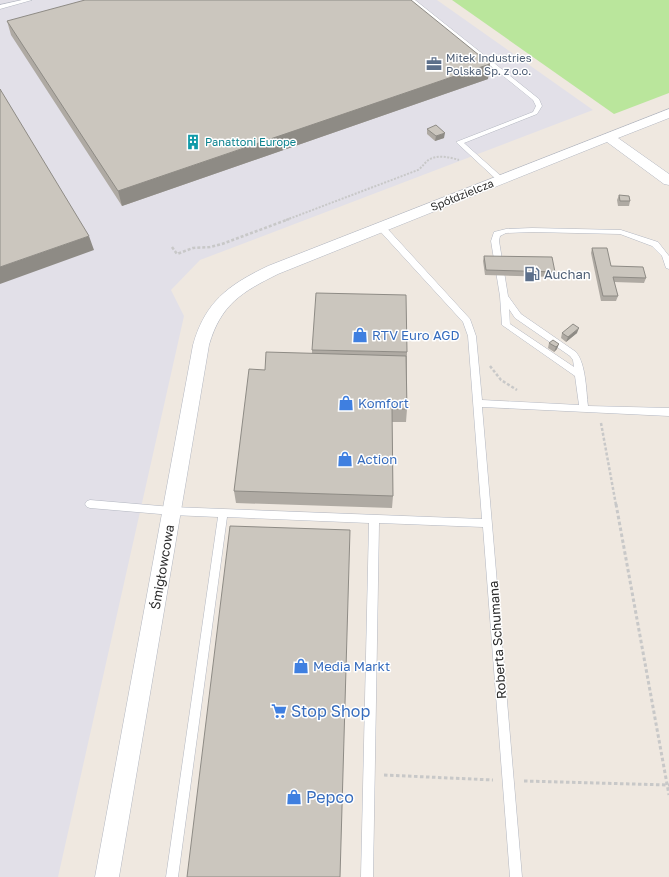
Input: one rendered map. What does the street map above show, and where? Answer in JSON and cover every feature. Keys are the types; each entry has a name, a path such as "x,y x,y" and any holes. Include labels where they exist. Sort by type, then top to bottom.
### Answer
{"street":[{"name":"Spółdzielcza","path":"256,279 282,266 669,113"},
{"path":"608,137 669,181"},
{"name":"Śmigłowcowa","path":"107,877 205,329 213,312 224,298 256,279"}],"lane":[{"path":"0,8 29,0"},
{"path":"412,0 536,99 539,106 535,113 459,142 500,180"},
{"name":"Roberta Schumana","path":"381,227 467,321 473,340 516,877"},
{"path":"580,376 506,325 504,296 494,241 498,234 506,231 621,232 642,238 655,244 665,255 669,266"},
{"path":"504,296 518,316 573,354 577,359 584,409"},
{"path":"478,403 669,412"},
{"path":"90,504 172,512 487,523"},
{"path":"172,877 223,513"},
{"path":"367,877 374,519"}],"path":[{"path":"172,248 177,254 192,248 210,247 222,244 418,170 427,161 437,157 447,156 461,161"},
{"path":"600,417 669,795"}],"shaded area":[{"path":"0,0 437,0 593,110 200,260 171,290 184,316 58,877 0,877"}],"green space":[{"path":"452,0 669,0 669,93 614,114"}],"building":[{"name":"Panattoni Europe","path":"85,0 411,0 490,64 118,191 7,21"},
{"path":"0,89 89,236 0,267"},
{"path":"436,125 445,133 436,136 427,129"},
{"path":"619,195 629,196 630,201 620,201"},
{"path":"592,248 607,248 611,266 643,267 646,278 613,277 618,296 603,296"},
{"path":"484,256 552,257 555,272 486,270"},
{"name":"RTV Euro AGD","path":"316,293 406,295 407,352 312,350"},
{"path":"573,324 579,328 568,337 562,333"},
{"path":"553,340 559,344 556,347 549,343"},
{"path":"266,352 406,356 407,409 392,409 393,496 234,491 249,369 265,370"},
{"name":"Stop Shop","path":"230,526 350,530 340,877 187,877"}],"place":[{"name":"Mitek Industries Polska Sp. z o.o.","path":"434,64"},
{"name":"Panattoni Europe","path":"193,142"},
{"name":"Auchan","path":"532,274"},
{"name":"RTV Euro AGD","path":"360,335"},
{"name":"Komfort","path":"346,403"},
{"name":"Action","path":"345,459"},
{"name":"Media Markt","path":"301,666"},
{"name":"Stop Shop","path":"279,711"},
{"name":"Pepco","path":"294,797"}]}
